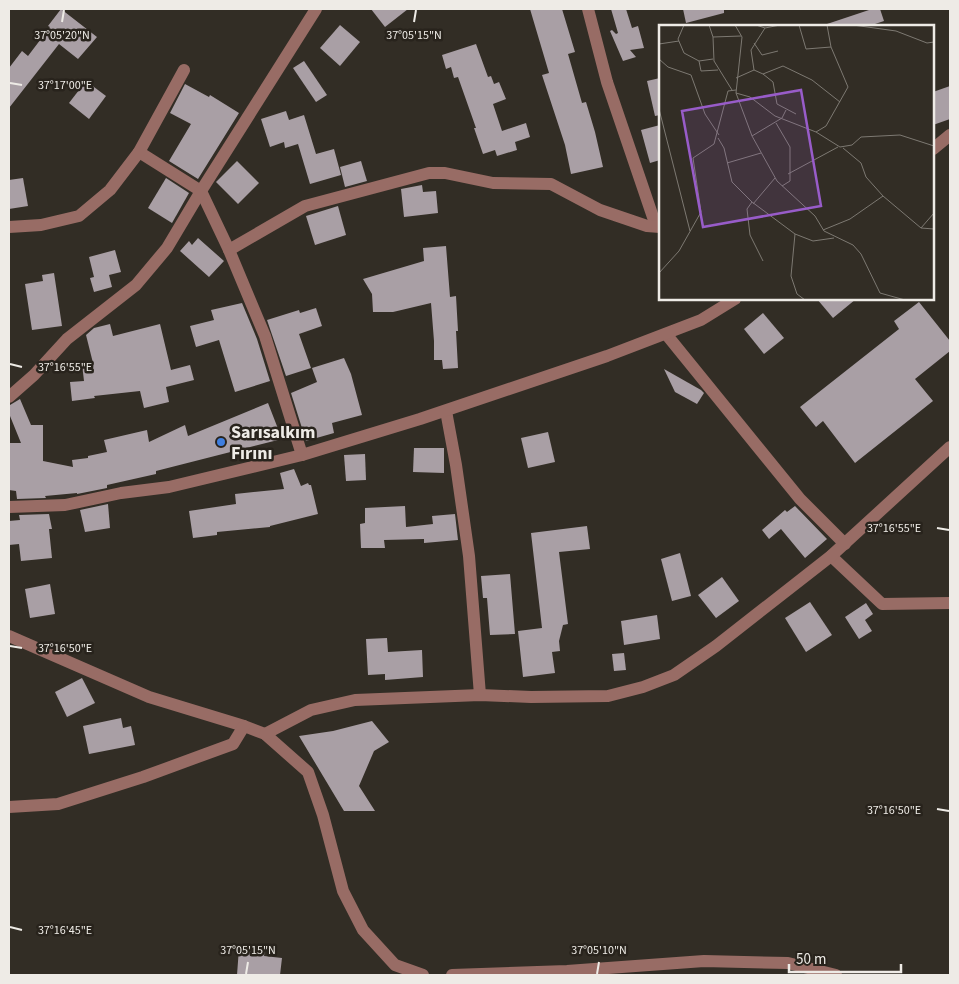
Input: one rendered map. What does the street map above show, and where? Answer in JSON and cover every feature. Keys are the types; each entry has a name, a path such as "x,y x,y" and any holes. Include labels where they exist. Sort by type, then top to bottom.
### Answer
{"street":[{"path":"9,397 67,339 136,285 167,248 316,9"},
{"path":"230,250 305,206 429,173 446,173 494,183 551,184 600,210 647,226 658,227 607,82 588,9"},
{"path":"9,227 41,225 79,216 110,190 139,152 184,70"},
{"path":"934,148 950,135"},
{"path":"139,152 201,191 230,250 265,336 302,455"},
{"path":"9,507 65,504 121,493 169,487 302,455 446,411 608,356 701,320 733,300"},
{"path":"666,334 800,498 845,544"},
{"path":"446,411 469,556 480,695"},
{"path":"265,734 311,710 355,700 480,695 531,697 608,696 666,678 716,646 831,556 950,447"},
{"path":"831,556 882,604 950,603"},
{"path":"9,636 149,697 265,734 308,772 323,816 343,891 363,930 395,965 423,975"},
{"path":"9,807 58,804 143,777 233,744 244,726"},
{"path":"452,975 567,971 704,961 788,964 836,975"}],"building":[{"path":"61,9 97,37 78,59 59,44 9,108 9,68 22,51 28,56"},
{"path":"371,9 408,9 385,27"},
{"path":"530,9 562,9 575,52 568,54 582,103 586,102 603,167 571,174 565,145 542,75 549,73"},
{"path":"611,9 626,9 632,28 638,26 644,48 630,50 636,57 623,61 610,31 618,33"},
{"path":"683,9 724,9 724,13 686,23"},
{"path":"872,9 880,9 884,21 872,25 827,24"},
{"path":"340,25 360,42 340,66 320,48"},
{"path":"476,44 488,77 491,76 494,84 499,82 506,99 493,104 502,131 526,123 530,137 515,142 517,150 497,156 495,150 483,154 458,77 454,78 451,67 446,69 442,55"},
{"path":"304,61 327,95 316,102 293,68"},
{"path":"659,78 659,115 655,116 647,81"},
{"path":"86,81 106,96 89,119 69,103"},
{"path":"185,84 209,97 210,95 239,113 198,179 169,161 191,124 170,113"},
{"path":"950,86 950,119 934,125 934,92"},
{"path":"286,111 289,120 304,115 316,154 334,149 341,175 310,184 298,144 285,148 284,142 270,147 261,119"},
{"path":"659,125 659,160 650,163 641,130"},
{"path":"237,161 259,183 238,204 216,182"},
{"path":"361,161 367,181 345,187 340,167"},
{"path":"23,178 28,206 9,209 9,180"},
{"path":"166,178 189,193 172,223 148,208"},
{"path":"422,185 423,192 436,191 438,213 404,217 401,189"},
{"path":"338,206 346,235 315,245 306,216"},
{"path":"198,238 224,261 209,277 180,251 189,241 192,245"},
{"path":"446,246 450,297 456,296 458,368 443,369 442,360 434,360 431,303 393,312 373,312 372,294 363,279 424,261 423,248"},
{"path":"115,250 121,272 109,275 112,287 94,292 90,278 94,277 89,257"},
{"path":"54,273 62,326 32,330 25,284 43,281 42,275"},
{"path":"818,300 855,300 833,318"},
{"path":"919,302 950,341 950,351 915,379 933,401 855,463 823,421 816,427 800,407 899,329 894,321"},
{"path":"242,303 257,339 270,381 235,392 219,340 196,347 190,326 214,320 211,310"},
{"path":"316,308 322,326 299,334 311,368 286,376 267,320 299,310 300,313"},
{"path":"763,313 784,338 764,354 744,329"},
{"path":"110,324 113,336 160,324 171,370 190,365 194,380 166,387 169,402 144,408 140,391 94,396 95,398 72,401 70,382 84,381 82,364 93,363 86,335 94,328"},
{"path":"344,358 351,374 362,415 332,423 334,433 306,441 291,393 317,382 312,368"},
{"path":"664,369 704,393 697,404 675,392"},
{"path":"20,399 31,425 43,425 43,461 73,467 72,460 88,458 88,456 107,452 104,440 147,430 149,442 185,425 188,436 268,403 282,439 156,471 156,474 107,485 107,488 77,494 45,496 46,498 17,499 16,491 9,490 10,443 21,443 10,416 10,405"},
{"path":"548,432 555,462 528,468 521,438"},
{"path":"414,448 444,448 444,473 413,472"},
{"path":"365,454 366,480 346,481 344,455"},
{"path":"294,469 301,486 308,483 311,485 318,514 270,527 217,532 217,535 193,538 189,511 236,504 235,494 284,489 280,473"},
{"path":"108,504 110,528 85,532 80,510"},
{"path":"405,506 406,527 433,524 432,516 455,514 458,540 424,543 424,539 384,540 385,548 361,548 360,524 365,523 365,508"},
{"path":"795,506 827,539 805,558 781,529 769,539 762,530 785,510 787,512"},
{"path":"49,514 52,529 49,529 52,558 21,561 19,544 9,545 9,521 20,520 19,515"},
{"path":"587,526 590,549 559,552 568,624 563,625 559,641 560,651 552,652 555,673 523,677 518,631 542,628 531,533"},
{"path":"680,553 691,596 672,601 661,559"},
{"path":"510,574 515,634 490,635 487,598 483,598 481,576"},
{"path":"722,577 739,601 716,618 698,595"},
{"path":"50,584 55,614 30,618 25,589"},
{"path":"810,602 832,635 806,652 785,618"},
{"path":"866,603 873,614 865,620 872,631 859,639 845,617"},
{"path":"657,615 660,639 624,645 621,621"},
{"path":"387,638 388,652 422,650 423,677 385,680 385,674 368,675 366,639"},
{"path":"624,653 626,670 614,671 612,654"},
{"path":"82,678 95,703 67,717 55,692"},
{"path":"121,718 123,728 131,726 135,745 89,754 83,726"},
{"path":"372,721 389,742 374,751 359,786 375,811 344,811 299,736 333,731"},
{"path":"239,948 265,949 264,956 282,958 280,975 237,975"}],"place":[{"name":"Sarısalkım Fırını","path":"221,442"}]}
